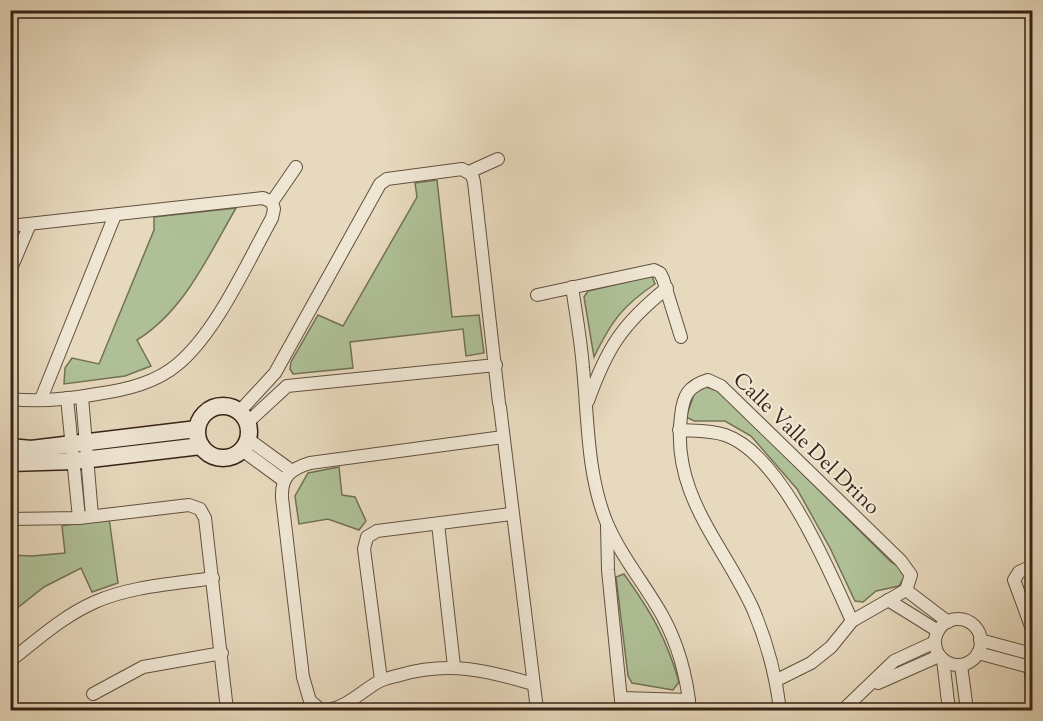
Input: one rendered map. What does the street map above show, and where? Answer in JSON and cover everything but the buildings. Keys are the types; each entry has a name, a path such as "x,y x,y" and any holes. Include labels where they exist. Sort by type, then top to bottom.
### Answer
{"street":[{"path":"10,12 15,10"},
{"path":"469,172 498,159"},
{"path":"272,202 296,167"},
{"path":"287,475 244,431 225,407 210,410 200,422 199,437 206,452 220,458 228,458 244,431 380,184 387,179 428,173 462,169 469,172 474,182 511,514 537,711"},
{"path":"10,226 263,198 272,202"},
{"path":"10,399 82,397 123,390 146,382 177,365 196,347 208,331 272,218 274,209 272,202"},
{"path":"41,399 115,215"},
{"path":"10,271 30,224"},
{"path":"537,295 654,270 660,273 667,288 681,337"},
{"path":"572,287 593,471 606,521 623,555 662,616 682,665 689,705 622,704 608,570 606,521"},
{"path":"586,405 599,371 625,325 667,288"},
{"path":"244,431 287,386 496,365"},
{"path":"275,373 287,386"},
{"name":"Calle Valle Del Drino","path":"780,711 777,680 753,610 695,506 685,483 679,430 682,404 690,388 708,380 721,386 907,568 911,575 906,590"},
{"path":"79,518 82,397"},
{"path":"67,398 93,516"},
{"path":"679,430 724,435 756,458 783,489 805,522 852,621"},
{"path":"10,463 80,451 199,437"},
{"path":"287,475 310,464 503,437"},
{"path":"10,447 80,451"},
{"path":"287,475 282,498 303,677 310,701 323,711 338,707 381,680 419,670 454,666 533,684"},
{"path":"10,519 79,518 189,505 197,507 205,518 227,711"},
{"path":"381,680 364,543 371,533 511,514"},
{"path":"438,524 454,666"},
{"path":"1032,566 1019,572 1014,580 1032,629"},
{"path":"10,661 45,632 99,600 120,593 213,578"},
{"path":"777,680 821,656 852,621 906,590 948,622"},
{"path":"888,600 936,637 949,711"},
{"path":"843,711 894,661 936,637 948,622 960,620 972,624 980,640 978,653 961,665"},
{"path":"980,640 1032,665"},
{"path":"93,694 143,667 222,653"},
{"path":"978,653 1032,665"},
{"path":"869,688 941,658 961,665"},
{"path":"961,665 967,711"}],"green space":[{"path":"437,180 452,317 479,315 484,353 466,356 463,329 350,342 353,368 293,374 290,369 291,362 318,315 343,326 417,197 415,183"},
{"path":"236,208 182,298 154,328 137,340 151,366 125,376 64,384 65,368 72,358 99,364 154,230 154,217"},
{"path":"652,276 655,284 618,316 594,357 584,297 588,291"},
{"path":"706,387 718,391 737,408 891,562 900,567 905,576 899,586 876,591 863,602 855,601 830,548 797,489 751,436 725,421 694,421 686,417 696,389"},
{"path":"339,467 342,495 355,497 366,521 359,530 328,519 299,524 295,496 308,473"},
{"path":"109,518 118,583 92,592 81,568 44,587 11,613 11,555 65,553 62,526"},
{"path":"624,574 650,613 669,651 679,682 673,690 632,683 628,676 616,577"}]}
